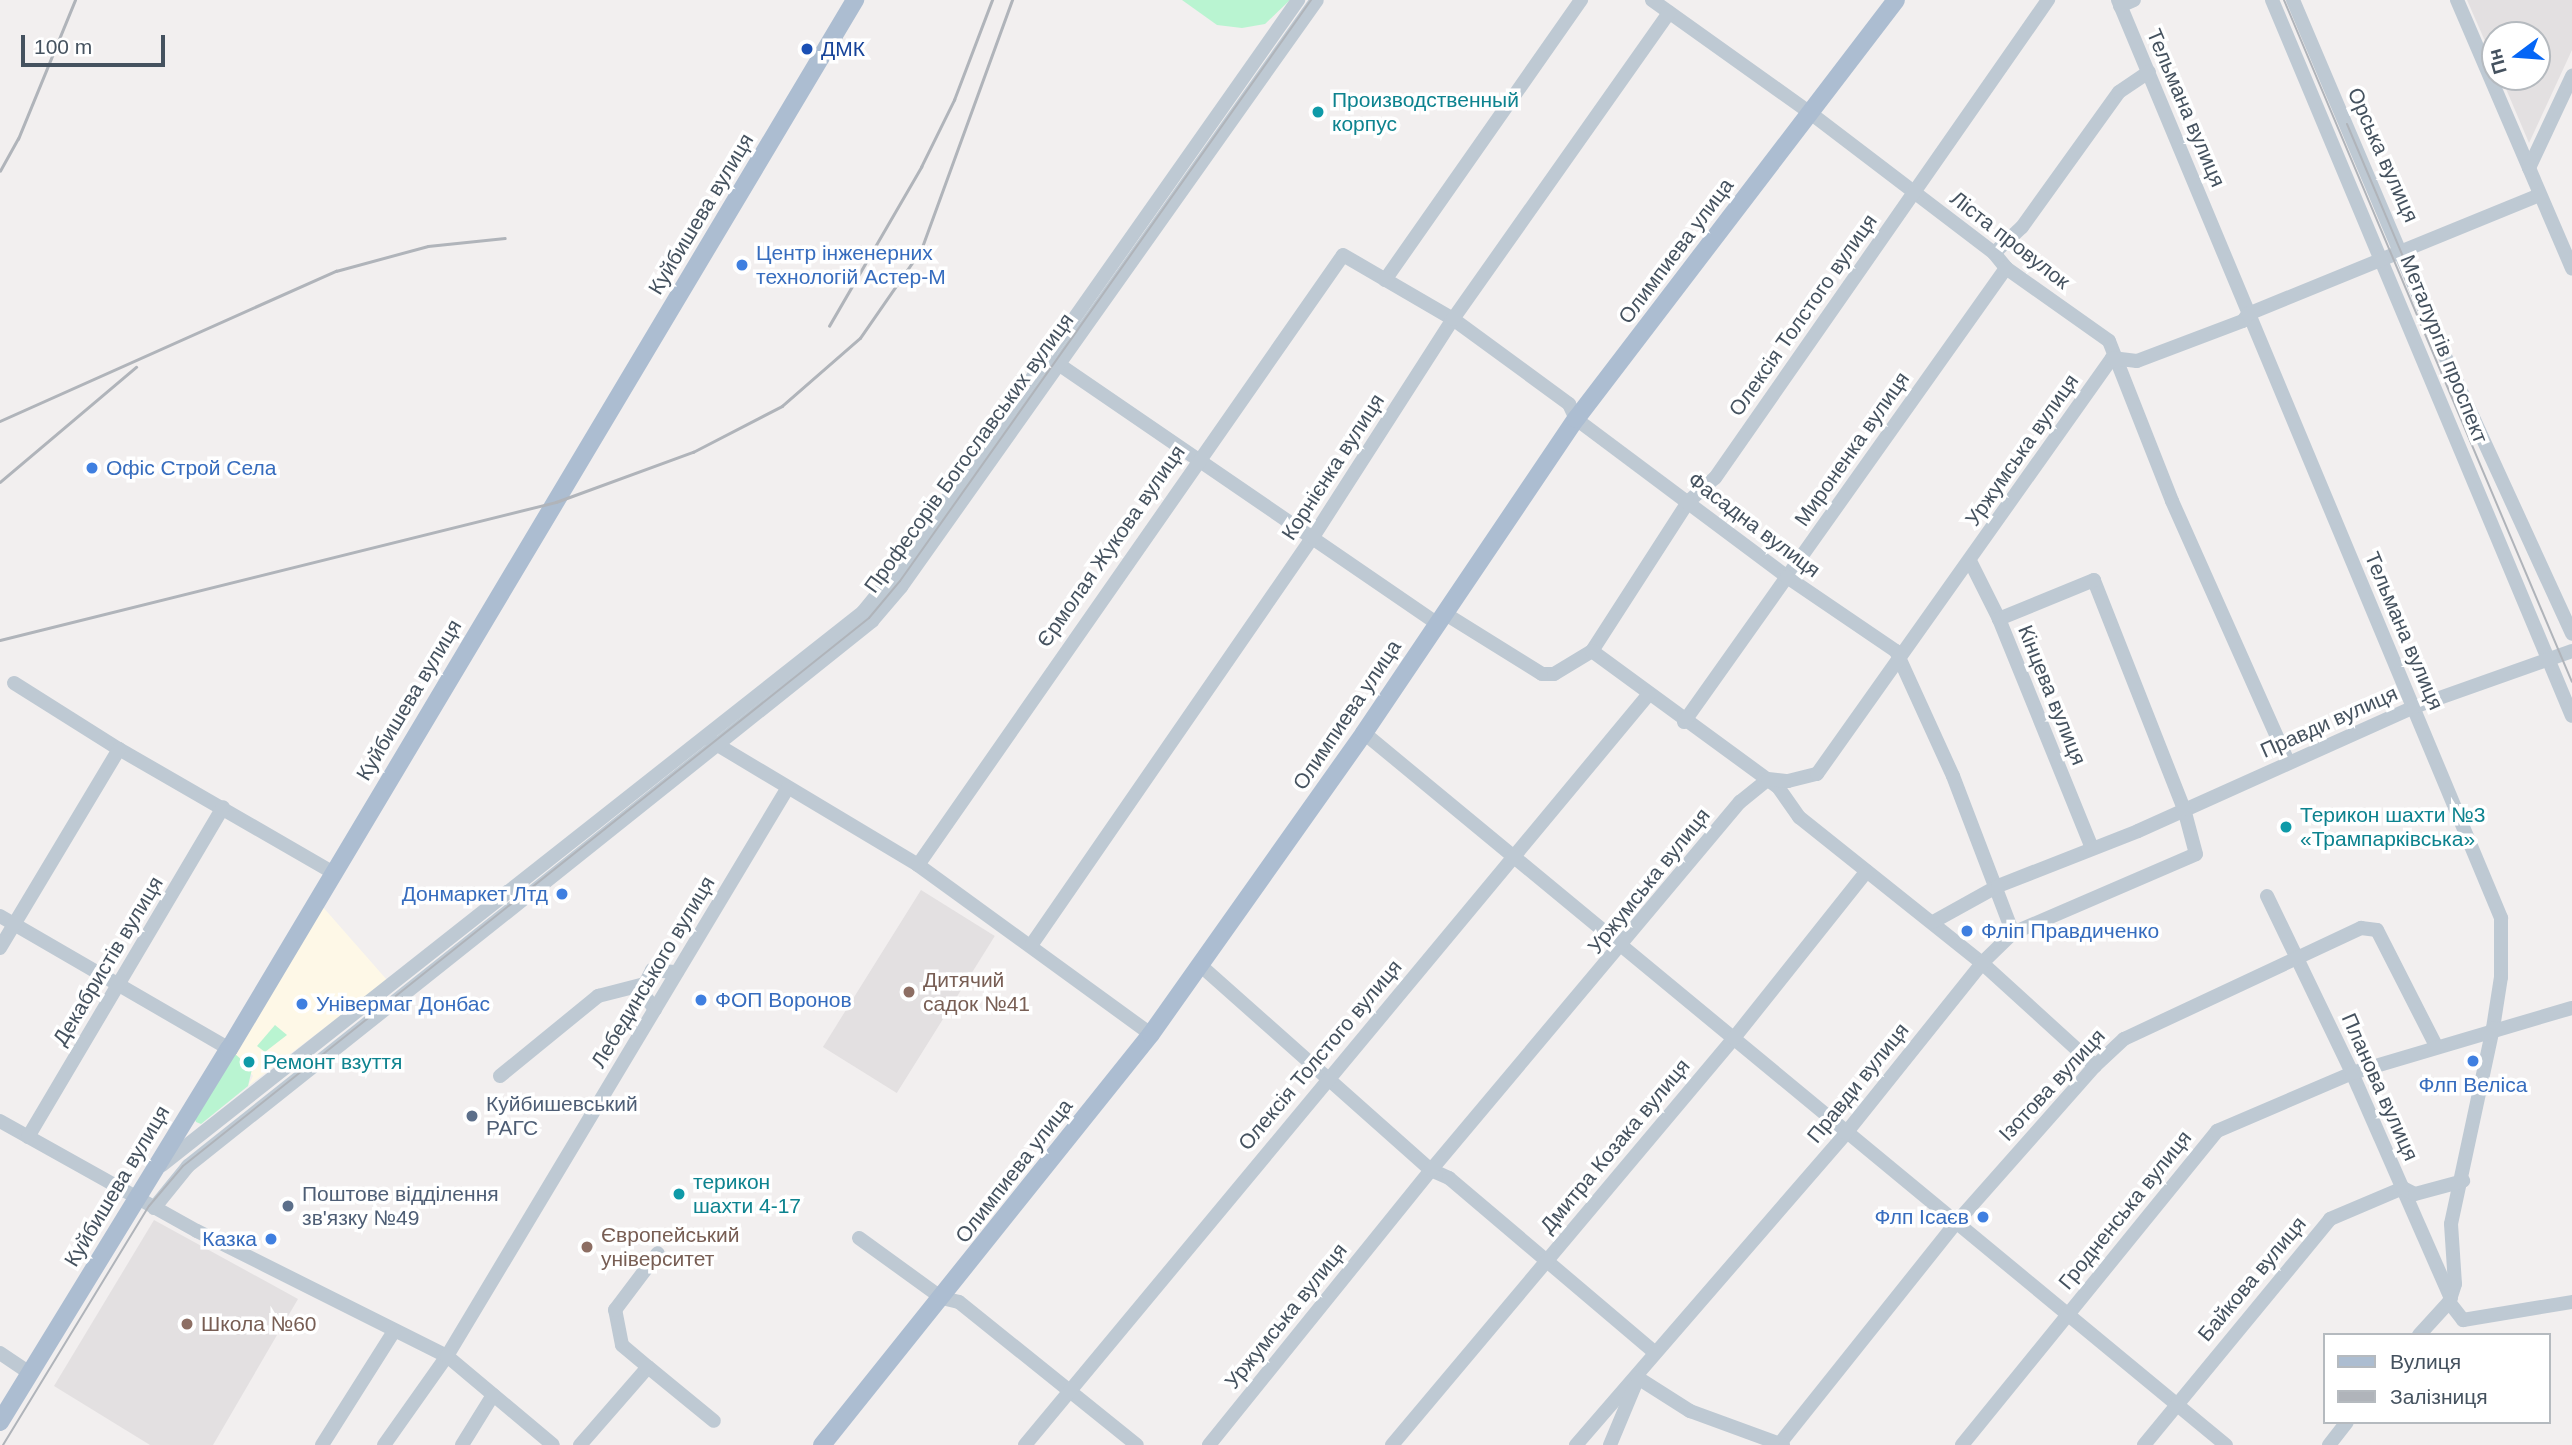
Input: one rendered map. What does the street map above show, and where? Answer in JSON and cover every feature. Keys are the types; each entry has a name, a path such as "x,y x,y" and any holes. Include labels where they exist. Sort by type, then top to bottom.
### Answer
{"main road":[{"name":"Куйбишева вулиця","path":"0,1422 135,1198 229,1049 331,872 855,0"},
{"name":"Олимпиева улица","path":"822,1445 1151,1034 1364,733 1576,419 1896,0"}],"street":[{"name":"Професорів Богославських вулиця","path":"148,1177 207,1126 507,892 873,621 901,587 1298,0"},
{"name":"Професорів Богославських вулиця","path":"1053,360 1317,0"},
{"path":"1385,280 1581,0"},
{"name":"Ліста провулок","path":"1652,0 1810,112 1994,253 2006,268 2095,327 2109,341 2112,358 2288,762"},
{"name":"Олексія Толстого вулиця","path":"1591,651 1688,502 1715,478 2048,0"},
{"name":"Металургів проспект","path":"2272,0 2384,260 2572,716"},
{"name":"Орська вулиця","path":"2292,0 2403,253 2433,330 2572,634"},
{"path":"2457,0 2572,268"},
{"name":"Тельмана вулиця","path":"2124,2 2149,72 2248,314 2501,918 2501,977 2493,1028 2463,1181 2451,1224 2455,1284 2450,1300"},
{"name":"Корнієнка вулиця","path":"1032,944 1313,537 1453,319 1669,13"},
{"path":"1994,253 2022,228 2119,92 2149,72"},
{"path":"2529,168 2572,76"},
{"path":"2112,358 2137,361 2243,321 2248,314 2540,195"},
{"name":"Фасадна вулиця","path":"1343,255 1453,319 1569,404 1576,419 1787,578 1900,658"},
{"name":"Єрмолая Жукова вулиця","path":"918,864 1198,457 1343,255"},
{"name":"Мироненка вулиця","path":"1684,722 2006,268"},
{"name":"Уржумська вулиця","path":"1209,1445 1431,1170 1624,945 1740,802 1768,779 1788,781 1817,774 2112,358"},
{"path":"1053,360 1313,537 1441,618 1542,674 1554,674 1591,651 1684,722 1768,779 1799,817 1982,963 2095,1066"},
{"name":"Кінцева вулиця","path":"1970,561 1999,619 2091,846"},
{"path":"1999,619 2094,580 2184,810"},
{"name":"Правди вулиця","path":"1933,922 1998,886 2184,810 2414,707 2548,656 2572,651"},
{"path":"1900,658 1998,886 2013,933"},
{"path":"14,683 119,749 331,872"},
{"name":"Олексія Толстого вулиця","path":"1025,1445 1327,1077 1649,694"},
{"path":"1364,733 1624,945 1846,1133 2226,1445"},
{"path":"712,741 787,789 918,864 1032,944 1151,1034"},
{"name":"Професорів Богославських вулиця","path":"154,1208 188,1166 529,895 712,741"},
{"path":"0,948 119,749"},
{"name":"Лебединського вулиця","path":"447,1356 787,789"},
{"name":"Декабристів вулиця","path":"28,1137 223,807"},
{"name":"Правди вулиця","path":"1576,1445 1639,1378 1655,1353 1846,1133 1982,963 2013,933 2196,854 2184,810"},
{"name":"Дмитра Козака вулиця","path":"1392,1445 1734,1038 1867,871"},
{"path":"507,892 529,895"},
{"name":"Планова вулиця","path":"2267,896 2352,1073 2450,1300"},
{"path":"0,916 229,1049"},
{"name":"Ізотова вулиця","path":"1782,1444 1955,1223 2095,1066 2124,1039 2296,955 2361,928 2377,930 2435,1044"},
{"path":"1200,965 1431,1170 1450,1178 1547,1258 1655,1353"},
{"path":"655,1009 644,995 645,984 652,970 677,972"},
{"path":"500,1076 597,996 645,984"},
{"name":"Гродненська вулиця","path":"1962,1445 2217,1131 2352,1073 2435,1044 2572,1008"},
{"path":"0,1121 154,1208 447,1356 553,1445"},
{"name":"Байкова вулиця","path":"2144,1445 2309,1239 2330,1219 2403,1188 2415,1194 2463,1181"},
{"path":"859,1238 942,1298 959,1302 1138,1445"},
{"path":"657,1253 615,1310 622,1345 714,1421"},
{"path":"2421,1333 2450,1300 2463,1320 2572,1302"},
{"path":"322,1445 394,1331"},
{"path":"0,1353 30,1373"},
{"path":"384,1445 447,1356"},
{"path":"580,1445 648,1367"},
{"path":"1610,1445 1639,1378 1690,1411 1755,1437 1782,1444"},
{"path":"462,1445 493,1395"},
{"path":"2329,1445 2345,1424"}],"shaded area":[{"path":"2467,0 2572,0 2572,50 2529,143 2507,91 2551,91 2551,21 2481,21 2481,32"},
{"name":"Дитячий садок №41","path":"921,890 995,936 897,1093 823,1047"},
{"path":"322,906 387,980 248,1086 253,1076 234,1053"},
{"name":"Школа №60","path":"154,1220 298,1299 213,1445 150,1445 54,1386"}],"green space":[{"path":"1182,0 1290,0 1265,24 1242,28 1217,25"},
{"path":"275,1025 287,1035 265,1052 257,1046"},
{"path":"234,1053 252,1069 248,1086 201,1124 196,1122 194,1117"}],"tram line":[{"path":"3,1445 149,1206 183,1166 869,618 900,581 1311,0"},
{"path":"2284,0 2572,682"},
{"path":"2347,124 2448,363"}],"railway":[{"path":"0,171 18,139 75,0"},
{"path":"829,326 921,167 954,100 992,0"},
{"path":"0,640 556,502 693,452 782,406 860,338 921,250 1012,0"},
{"path":"0,421 336,271 428,246 505,238"},
{"path":"0,482 136,367"}],"place":[{"name":"ДМК","path":"807,49"},
{"name":"Производственный корпус","path":"1318,112"},
{"name":"Центр інженерних технологій Астер-М","path":"742,265"},
{"name":"Офіс Строй Села","path":"92,468"},
{"name":"Терикон шахти №3 «Трампарківська»","path":"2286,827"},
{"name":"Донмаркет Лтд","path":"562,894"},
{"name":"Фліп Правдиченко","path":"1967,931"},
{"name":"Дитячий садок №41","path":"909,992"},
{"name":"ФОП Воронов","path":"701,1000"},
{"name":"Універмаг Донбас","path":"302,1004"},
{"name":"Флп Веліса","path":"2473,1061"},
{"name":"Ремонт взуття","path":"249,1062"},
{"name":"Куйбишевський РАГС","path":"472,1116"},
{"name":"терикон шахти 4-17","path":"679,1194"},
{"name":"Поштове відділення зв'язку №49","path":"288,1206"},
{"name":"Флп Ісаєв","path":"1983,1217"},
{"name":"Казка","path":"271,1239"},
{"name":"Європейський університет","path":"587,1247"},
{"name":"Школа №60","path":"187,1324"}]}
